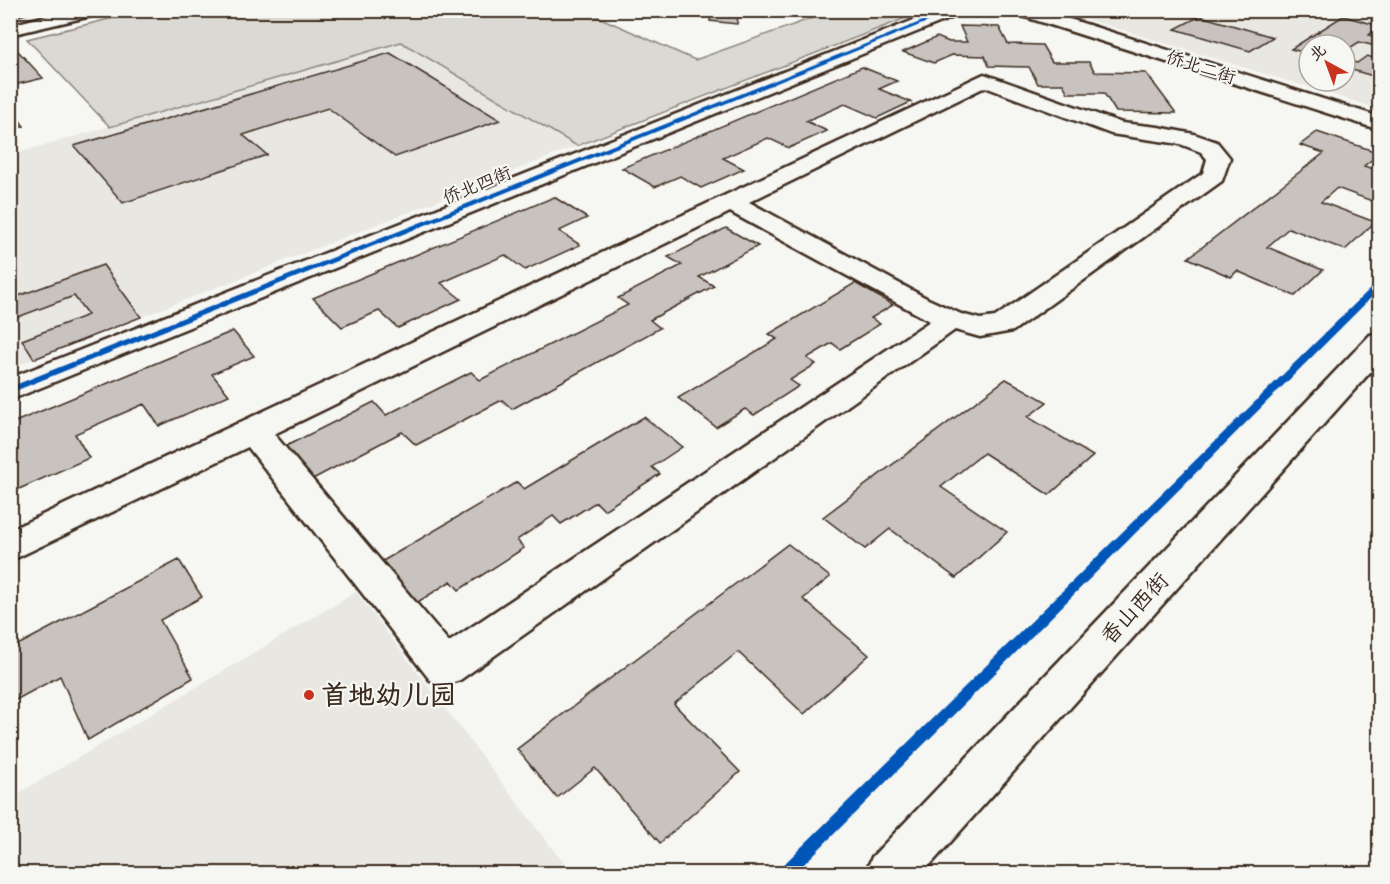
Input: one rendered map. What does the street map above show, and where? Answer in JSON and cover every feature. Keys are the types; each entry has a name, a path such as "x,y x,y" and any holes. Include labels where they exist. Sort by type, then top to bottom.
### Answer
{"street":[{"path":"10,30 94,10"},
{"name":"侨北四街","path":"10,390 955,10"},
{"name":"侨北二街","path":"1022,10 1380,124"},
{"path":"10,547 984,80 1119,129 1158,133 1186,139 1209,147 1219,158 1214,176 1003,325 980,328 951,320 918,305 730,202"},
{"path":"253,431 445,667 951,320"},
{"name":"香山西街","path":"889,873 1380,342"}],"shaded area":[{"path":"146,10 585,11 695,60 832,11 924,11 577,146 401,42 110,127 27,39"},
{"path":"1060,11 1379,11 1379,109 1327,93 1357,93 1357,33 1297,33 1297,84"},
{"path":"401,42 577,146 11,368 11,155"},
{"name":"首地幼儿园","path":"356,592 571,873 11,873 11,798"}],"building":[{"path":"10,10 42,10 10,18"},
{"path":"778,10 778,13 746,12 746,16 738,15 737,24 710,21 711,13 720,13 720,11"},
{"path":"1200,16 1273,37 1250,51 1175,29"},
{"path":"1343,16 1380,26 1369,35 1380,38 1380,47 1357,43 1357,33 1316,33"},
{"path":"960,26 999,27 1008,44 1042,45 1052,62 1089,62 1095,72 1146,73 1176,113 1116,112 1104,93 1068,93 1063,84 1038,84 1029,67 989,66 985,56 952,55 934,63 903,52 937,37 949,42 967,42"},
{"path":"18,51 43,78 10,86 10,53"},
{"path":"390,53 500,120 395,157 328,108 243,135 267,155 123,203 74,146"},
{"path":"1367,56 1380,60 1380,78 1357,71 1357,63"},
{"path":"862,67 897,81 879,89 911,102 877,118 845,104 806,121 827,131 789,148 768,138 723,158 744,169 701,188 680,176 655,187 622,168"},
{"path":"10,108 24,126 10,130"},
{"path":"1317,132 1380,153 1364,166 1380,171 1380,204 1337,188 1321,202 1375,222 1345,250 1289,228 1267,247 1323,270 1295,296 1237,271 1231,277 1188,258 1324,153 1300,145"},
{"path":"554,197 587,218 559,231 580,245 525,270 505,255 441,283 461,299 398,328 379,311 342,327 313,298"},
{"path":"726,228 758,246 699,277 714,286 650,320 660,328 512,409 502,400 416,445 402,432 309,481 282,448 374,402 386,415 471,372 480,380 628,305 618,298 682,265 668,257"},
{"path":"103,265 141,317 34,359 22,340 88,315 74,296 10,320 10,299"},
{"path":"855,283 893,305 871,318 880,324 840,349 832,343 807,358 816,364 790,380 799,386 754,415 745,409 716,427 678,398 777,339 769,334"},
{"path":"233,331 254,356 212,374 229,395 159,426 144,404 75,434 89,458 10,493 10,424"},
{"path":"1006,379 1047,402 1028,417 1093,456 1049,495 984,453 941,487 1007,532 956,578 890,529 865,549 823,517"},
{"path":"644,417 682,447 652,467 660,474 604,510 596,502 561,524 553,516 517,540 524,548 459,590 451,581 410,607 376,565 517,482 524,489"},
{"path":"788,544 830,577 803,599 869,655 804,714 738,652 674,704 740,772 660,843 595,768 557,798 517,749"},
{"path":"179,560 202,597 160,620 193,678 88,740 60,676 12,702 10,649"}],"cycle path":[{"path":"10,390 955,10"},
{"path":"784,874 1380,284"}],"place":[{"name":"首地幼儿园","path":"309,695"}]}
